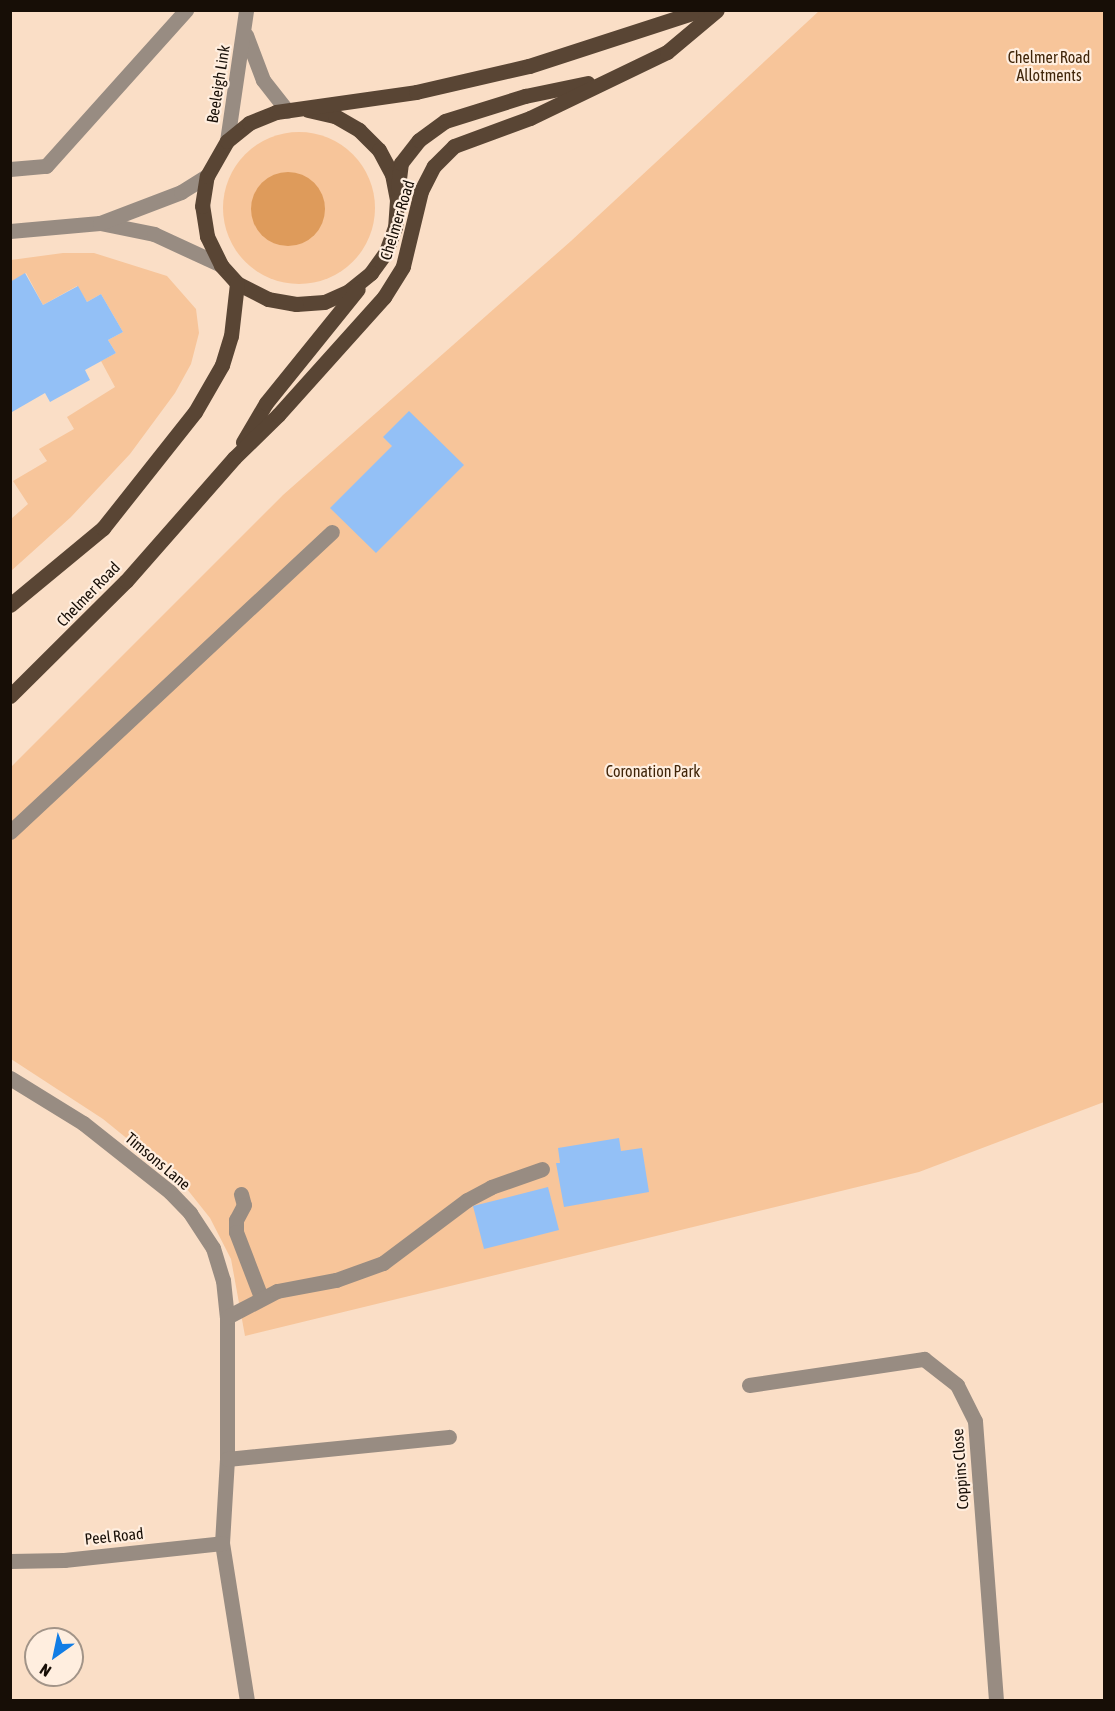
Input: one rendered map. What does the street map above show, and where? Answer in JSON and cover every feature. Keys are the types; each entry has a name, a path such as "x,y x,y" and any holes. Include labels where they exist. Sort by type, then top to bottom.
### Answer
{"main road":[{"name":"Chelmer Road","path":"371,273 349,291 332,298 296,304 268,299 237,283 221,265 207,236 202,207 207,176 227,141 249,123 287,111 308,110 416,92 529,66 701,10"},
{"name":"Chelmer Road","path":"10,696 126,581 234,458 278,416 384,297 403,266 421,191 434,166 454,146 530,118 667,52 717,10"},
{"name":"Chelmer Road","path":"234,458 266,404 386,252 395,227 400,163 419,140 445,121 525,96 612,78"},
{"name":"Chelmer Road","path":"308,110 335,116 359,130 372,143 392,174 397,200"},
{"path":"10,605 103,528 195,412 222,365 231,336 237,283"}],"street":[{"path":"10,169 46,166 186,10"},
{"name":"Beeleigh Link","path":"227,141 245,32 246,10"},
{"name":"Beeleigh Link","path":"245,32 263,80 287,111"},
{"path":"10,231 100,223 182,192 207,176"},
{"path":"100,223 154,234 221,265"},
{"path":"10,832 332,532"},
{"name":"Timsons Lane","path":"10,1078 83,1124 170,1192 190,1213 213,1248 223,1280 227,1317 227,1459 222,1543 247,1701"},
{"path":"227,1317 261,1297 336,1280 383,1263 467,1200 542,1169"},
{"path":"241,1194 244,1205 236,1220 236,1232 261,1297"},
{"name":"Coppins Close","path":"749,1385 924,1359 957,1385 975,1421 996,1701"},
{"path":"227,1459 449,1437"},
{"name":"Peel Road","path":"10,1561 64,1560 222,1543"}],"green space":[{"name":"Coronation Park","path":"819,11 1104,11 1104,1102 919,1172 245,1336 231,1259 210,1218 183,1184 103,1119 11,1059 11,767 283,495 571,241"},
{"path":"299,132 314,133 328,138 353,154 369,179 374,193 374,223 369,237 353,262 328,278 314,283 299,284 284,283 270,278 245,262 229,237 224,223 223,208 224,193 229,179 245,154 270,138 284,133"},
{"path":"63,253 94,253 167,276 196,309 199,333 191,364 175,393 130,454 71,517 11,571 11,519 28,504 13,481 47,461 39,449 74,429 67,417 115,387 101,361 116,353 108,340 123,332 101,294 87,302 77,286 43,305 26,273 11,282 11,260"}],"shaded area":[{"path":"281,172 295,172 309,178 319,188 325,202 325,216 319,230 309,240 295,246 281,246 267,240 257,230 251,216 251,202 257,188 267,178"}],"building":[{"path":"25,273 43,305 78,286 87,302 101,294 123,332 108,340 116,353 85,370 90,380 50,402 45,393 12,412 10,282"},
{"path":"409,411 464,465 376,553 330,508 392,446 383,437"},
{"path":"619,1138 621,1151 642,1148 649,1192 564,1207 556,1163 560,1163 558,1148"},
{"path":"548,1187 559,1230 484,1249 473,1206"}],"park label":[{"name":"Chelmer Road Allotments","path":"1049,66"}]}
